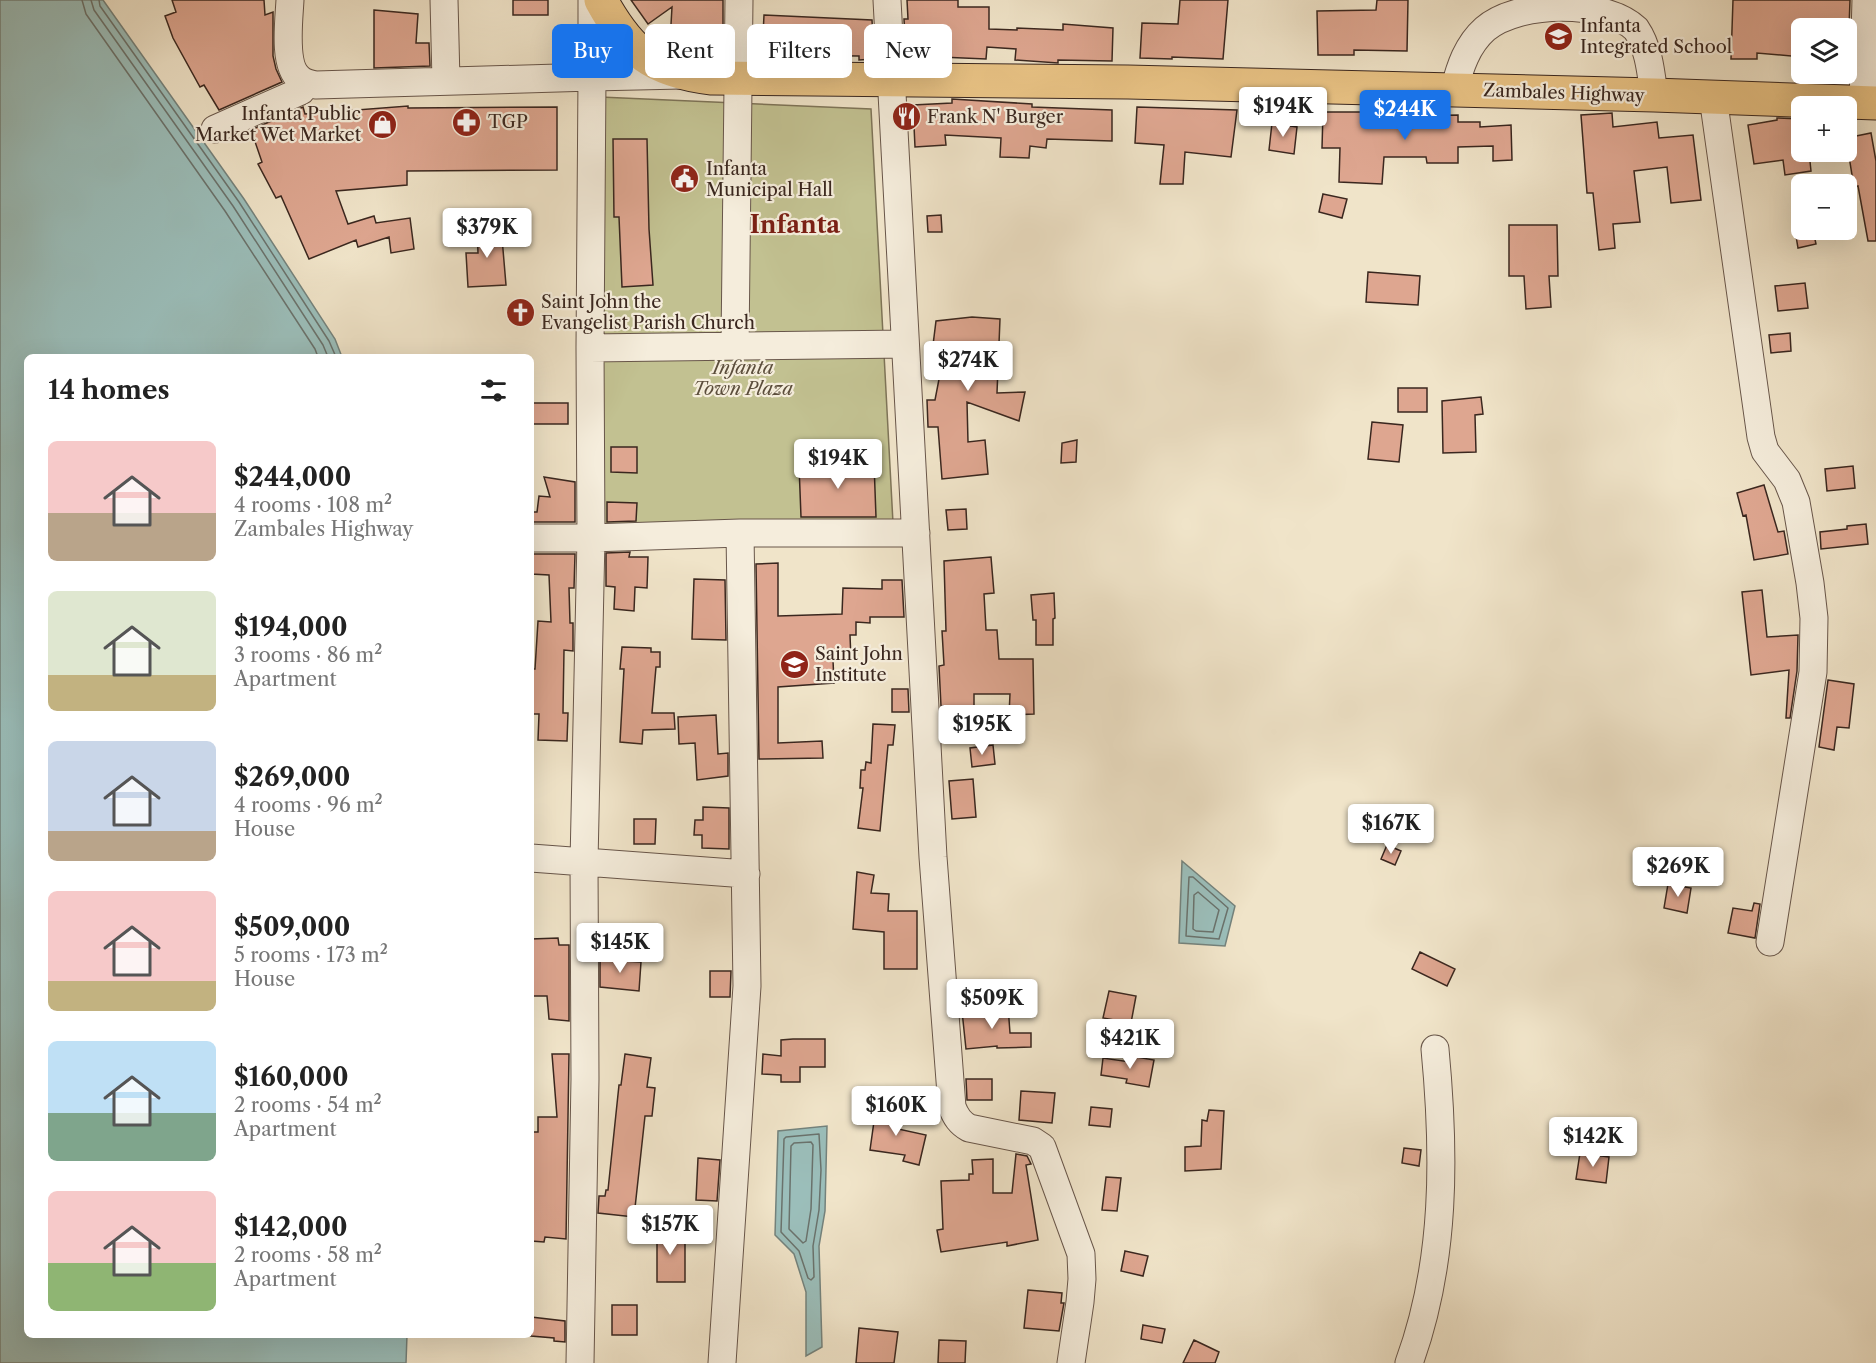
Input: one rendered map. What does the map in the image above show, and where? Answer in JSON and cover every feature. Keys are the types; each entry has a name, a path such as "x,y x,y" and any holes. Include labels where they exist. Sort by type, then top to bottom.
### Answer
{"main road":[{"name":"Zambales Highway","path":"602,0 612,20 645,57"},
{"name":"Zambales Highway","path":"725,78 1128,82 1654,95 1869,103"}],"street":[{"path":"290,0 291,67 297,77 306,83 316,85 556,78"},
{"path":"444,0 446,81"},
{"path":"592,0 592,24"},
{"path":"735,345 739,0"},
{"path":"887,0 933,857 952,1107 956,1117 969,1128 1033,1141 1042,1148 1081,1254 1080,1302 1071,1363"},
{"path":"1866,0 1869,103"},
{"path":"1454,90 1462,63 1471,44 1485,28 1503,16 1524,7 1564,1 1602,5 1620,13 1635,28 1648,59 1654,95"},
{"path":"580,1363 585,1079 584,862 591,538 592,78"},
{"path":"215,129 301,91 306,83"},
{"path":"1713,97 1761,437 1765,451 1771,462 1787,480 1796,502 1814,618 1813,672 1770,942"},
{"path":"590,348 905,344"},
{"path":"534,538 740,533 916,533"},
{"path":"722,1363 746,1019 740,533"},
{"path":"534,858 746,874"},
{"path":"1409,1363 1423,1319 1433,1274 1439,1221 1442,1158 1441,1108 1435,1049"}],"green space":[{"name":"Infanta Town Plaza","path":"600,97 871,109 893,523 602,532"}],"water":[{"path":"0,0 103,0 244,199 335,339 341,354 24,354 24,1338 407,1338 406,1363 0,1363"},
{"path":"1182,861 1235,906 1225,946 1179,943"},
{"path":"827,1126 825,1211 819,1246 822,1347 806,1356 806,1292 794,1254 775,1235 778,1131"}],"building":[{"path":"172,0 264,0 265,15 273,12 273,56 282,82 219,110 204,85 200,87 173,38 165,16 176,12"},
{"path":"513,0 548,0 548,15 513,15"},
{"path":"631,0 723,0 723,24 671,24 672,7 648,24"},
{"path":"907,0 958,0 958,7 989,7 989,29 1063,30 1063,24 1113,28 1112,61 1058,60 1058,63 1015,60 1016,49 987,47 986,59 952,58 952,24 904,24 904,19 908,19"},
{"path":"1180,0 1228,0 1223,59 1140,58 1142,23 1178,24"},
{"path":"1377,0 1408,0 1407,51 1354,50 1354,55 1318,55 1317,11 1376,10"},
{"path":"1733,0 1850,0 1849,18 1791,18 1791,56 1757,53 1757,59 1731,59"},
{"path":"374,10 418,14 416,43 429,43 430,66 374,68"},
{"path":"764,15 872,20 872,24 864,24 864,60 859,60 859,56 852,56 852,24 764,24"},
{"path":"952,99 1032,104 1032,107 1112,110 1112,141 1047,139 1046,148 1030,146 1029,158 1000,157 1001,138 945,135 946,145 915,147 913,105 952,103"},
{"path":"408,106 408,108 557,107 557,170 407,171 407,185 336,191 348,224 374,216 376,223 410,218 414,249 391,253 389,237 358,247 356,240 309,259 281,196 276,198 258,164 262,162 251,130 303,107 305,114"},
{"path":"1137,107 1237,110 1231,157 1185,152 1183,184 1160,184 1164,145 1135,143"},
{"path":"1323,112 1361,112 1361,115 1402,116 1458,115 1458,122 1480,122 1480,127 1511,125 1512,160 1493,161 1493,146 1458,147 1458,163 1427,163 1426,157 1384,157 1382,184 1339,182 1340,148 1322,148"},
{"path":"1612,113 1613,127 1657,122 1659,138 1693,135 1701,200 1671,203 1667,167 1634,171 1640,222 1613,224 1615,248 1599,250 1593,193 1587,193 1581,115"},
{"path":"1777,118 1791,119 1791,162 1810,162 1811,171 1785,175 1783,160 1754,164 1748,125 1777,120"},
{"path":"1272,123 1297,127 1294,154 1269,150"},
{"path":"1871,133 1876,161 1876,241 1868,241 1857,186 1857,174 1852,174 1850,162 1857,162 1857,136"},
{"path":"613,139 647,139 653,285 622,287 619,217 614,217"},
{"path":"1323,194 1347,199 1342,218 1319,212"},
{"path":"941,215 942,232 928,232 927,216"},
{"path":"1509,225 1557,225 1558,276 1549,276 1551,307 1526,309 1524,276 1509,276"},
{"path":"501,226 506,285 468,287 466,253 478,253 477,227"},
{"path":"1797,240 1815,240 1816,244 1798,248"},
{"path":"1368,272 1420,276 1418,305 1366,302"},
{"path":"1805,283 1808,308 1778,311 1775,286"},
{"path":"972,317 1000,319 997,393 1025,392 1019,421 967,402 968,442 985,440 988,474 942,479 938,427 928,427 927,400 935,400 946,343 933,345 936,321"},
{"path":"1790,333 1791,351 1771,353 1769,335"},
{"path":"1398,388 1427,388 1427,412 1398,412"},
{"path":"1481,397 1483,414 1475,415 1476,452 1443,453 1442,401"},
{"path":"534,403 568,403 568,424 534,424"},
{"path":"1372,422 1403,425 1399,462 1368,459"},
{"path":"1077,440 1076,462 1061,463 1062,443"},
{"path":"611,447 637,447 637,473 611,472"},
{"path":"874,463 876,517 801,517 799,465"},
{"path":"1853,466 1855,488 1827,491 1825,469"},
{"path":"544,477 575,482 575,522 534,522 534,512 537,512 539,496 550,497"},
{"path":"1764,485 1778,532 1784,531 1788,554 1754,560 1746,515 1743,516 1737,493"},
{"path":"607,502 637,503 636,521 607,522"},
{"path":"966,509 967,529 948,530 946,510"},
{"path":"1866,524 1868,544 1821,549 1820,532"},
{"path":"630,552 629,557 648,557 647,588 635,587 634,611 614,609 615,587 606,586 606,553"},
{"path":"534,554 575,554 574,588 569,588 573,651 564,650 563,713 568,713 567,741 538,740 539,714 534,714 534,669 538,621 551,622 549,575 534,574"},
{"path":"991,557 994,593 984,594 986,630 997,630 999,659 1033,659 1034,714 1009,715 1010,694 974,694 974,706 941,706 939,666 944,665 942,631 946,631 944,561"},
{"path":"778,563 778,616 842,614 843,588 882,589 882,580 902,580 904,617 870,617 870,623 856,622 856,635 850,635 851,660 833,660 834,683 778,687 778,743 822,741 823,758 759,759 756,564"},
{"path":"694,579 725,580 726,640 692,639"},
{"path":"1762,590 1767,637 1798,635 1797,671 1790,718 1786,718 1789,670 1751,675 1742,592"},
{"path":"1054,593 1053,645 1036,645 1036,620 1033,620 1031,595"},
{"path":"622,647 651,648 651,652 660,652 660,667 656,667 652,713 674,713 675,729 643,730 642,744 620,742 624,669 620,669"},
{"path":"1828,680 1854,684 1849,728 1837,727 1834,750 1819,747"},
{"path":"892,689 908,689 909,712 892,712"},
{"path":"716,715 718,754 728,753 728,776 697,780 695,743 679,744 678,717"},
{"path":"873,724 895,725 893,745 888,745 880,831 858,828 863,788 860,788 861,770 865,770 866,762 871,763"},
{"path":"993,745 995,764 972,767 970,748"},
{"path":"973,779 976,817 952,819 949,781"},
{"path":"703,807 729,808 729,849 702,848 702,835 694,835 695,820 703,820"},
{"path":"634,819 656,819 655,844 634,844"},
{"path":"1387,845 1401,851 1395,865 1381,859"},
{"path":"857,872 874,875 871,893 889,894 888,911 917,911 917,969 884,969 884,932 853,929"},
{"path":"1668,884 1691,888 1687,913 1664,908"},
{"path":"1754,903 1760,904 1755,938 1728,933 1733,908 1752,911"},
{"path":"558,938 559,945 569,945 569,1021 549,1019 547,996 534,996 534,939"},
{"path":"1420,952 1455,969 1447,986 1412,969"},
{"path":"600,956 606,956 606,960 641,962 639,991 600,987"},
{"path":"710,971 731,971 730,997 710,997"},
{"path":"1109,991 1136,996 1131,1023 1103,1018"},
{"path":"1008,1006 1010,1033 1031,1033 1031,1047 997,1048 997,1046 966,1049 962,1011"},
{"path":"825,1039 825,1067 800,1067 800,1082 781,1082 781,1075 762,1074 763,1054 781,1056 781,1040"},
{"path":"552,1054 569,1054 566,1239 545,1237 544,1242 534,1241 534,1132 538,1132 538,1117 557,1117"},
{"path":"625,1054 651,1058 647,1087 655,1088 652,1116 645,1116 634,1217 598,1213 599,1196 605,1196 608,1190 619,1085 621,1085"},
{"path":"1131,1056 1154,1060 1149,1087 1126,1083 1127,1079 1101,1075 1103,1058 1130,1062"},
{"path":"966,1079 992,1079 992,1100 967,1100"},
{"path":"1021,1091 1055,1093 1052,1123 1019,1120"},
{"path":"876,1107 901,1111 898,1129 926,1135 919,1165 903,1161 905,1155 870,1150"},
{"path":"1091,1107 1112,1109 1110,1127 1089,1125"},
{"path":"1209,1110 1224,1111 1221,1169 1185,1171 1185,1147 1201,1146 1202,1120 1207,1121"},
{"path":"1404,1148 1421,1150 1419,1166 1402,1163"},
{"path":"1580,1153 1609,1157 1606,1183 1576,1179"},
{"path":"1016,1154 1027,1156 1031,1164 1026,1165 1038,1240 1007,1246 1007,1242 941,1252 937,1230 943,1229 941,1181 969,1180 969,1174 973,1174 972,1160 993,1159 993,1193 1012,1193"},
{"path":"698,1158 720,1160 717,1201 696,1200"},
{"path":"1106,1177 1121,1178 1117,1211 1102,1210"},
{"path":"657,1226 676,1226 676,1239 685,1239 685,1282 657,1282"},
{"path":"1125,1251 1148,1256 1143,1276 1121,1271"},
{"path":"1028,1290 1062,1293 1061,1303 1064,1303 1059,1331 1024,1328"},
{"path":"612,1305 637,1305 637,1335 612,1335"},
{"path":"534,1317 565,1321 565,1342 554,1341 554,1338 534,1336"},
{"path":"1143,1325 1165,1329 1162,1343 1141,1339"},
{"path":"859,1328 898,1332 894,1363 856,1363"},
{"path":"939,1340 966,1341 965,1363 938,1363"},
{"path":"1194,1340 1219,1352 1215,1363 1183,1363"}],"place":[{"name":"Infanta Integrated School","path":"1559,36"},
{"name":"Frank N' Burger","path":"906,117"},
{"name":"TGP","path":"467,122"},
{"name":"Infanta Public Market Wet Market","path":"382,124"},
{"name":"Infanta Municipal Hall","path":"685,179"},
{"name":"Saint John the Evangelist Parish Church","path":"520,312"},
{"name":"Saint John Institute","path":"794,664"}],"district":[{"name":"Infanta","path":"795,225"}]}
